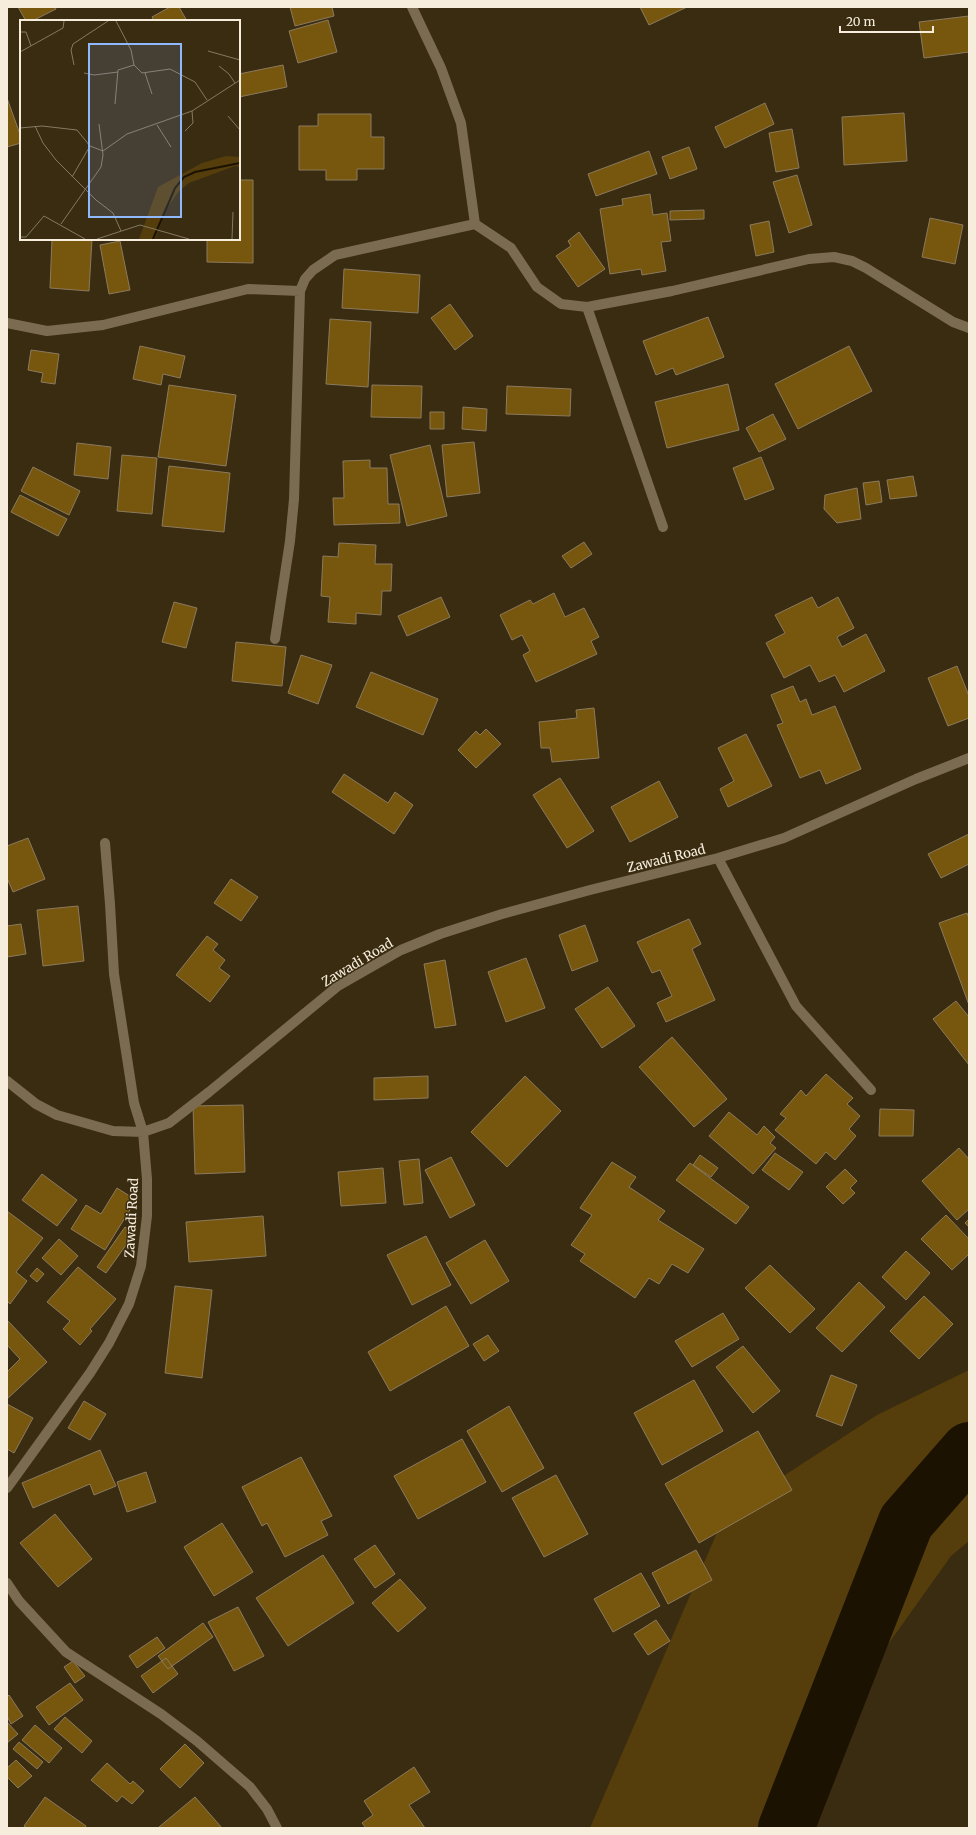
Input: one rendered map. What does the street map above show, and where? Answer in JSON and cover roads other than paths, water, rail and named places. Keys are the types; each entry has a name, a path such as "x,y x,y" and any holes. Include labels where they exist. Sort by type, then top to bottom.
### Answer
{"street":[{"path":"412,7 441,68 461,123 475,224"},
{"path":"275,639 290,541 294,499 300,291 305,279 314,270 335,255 475,224 511,248 537,287 561,304 587,307 672,291 809,259 834,257 852,261 866,268 953,322 969,328"},
{"path":"7,323 48,331 103,325 248,289 300,291"},
{"path":"587,307 664,527"},
{"name":"Zawadi Road","path":"7,1488 90,1373 109,1343 129,1304 141,1266 145,1241 148,1179 143,1132 169,1123 338,986 401,950 440,934 502,914 718,858 784,838 916,779 969,758"},
{"path":"7,1082 36,1104 57,1114 114,1131 143,1132 134,1103 114,974 105,843"},
{"path":"718,858 796,1006 871,1090"},
{"path":"7,1583 19,1601 66,1652 161,1714 198,1741 250,1787 267,1809 277,1828"}],"waterway":[{"path":"786,1828 906,1522 969,1450"}]}
